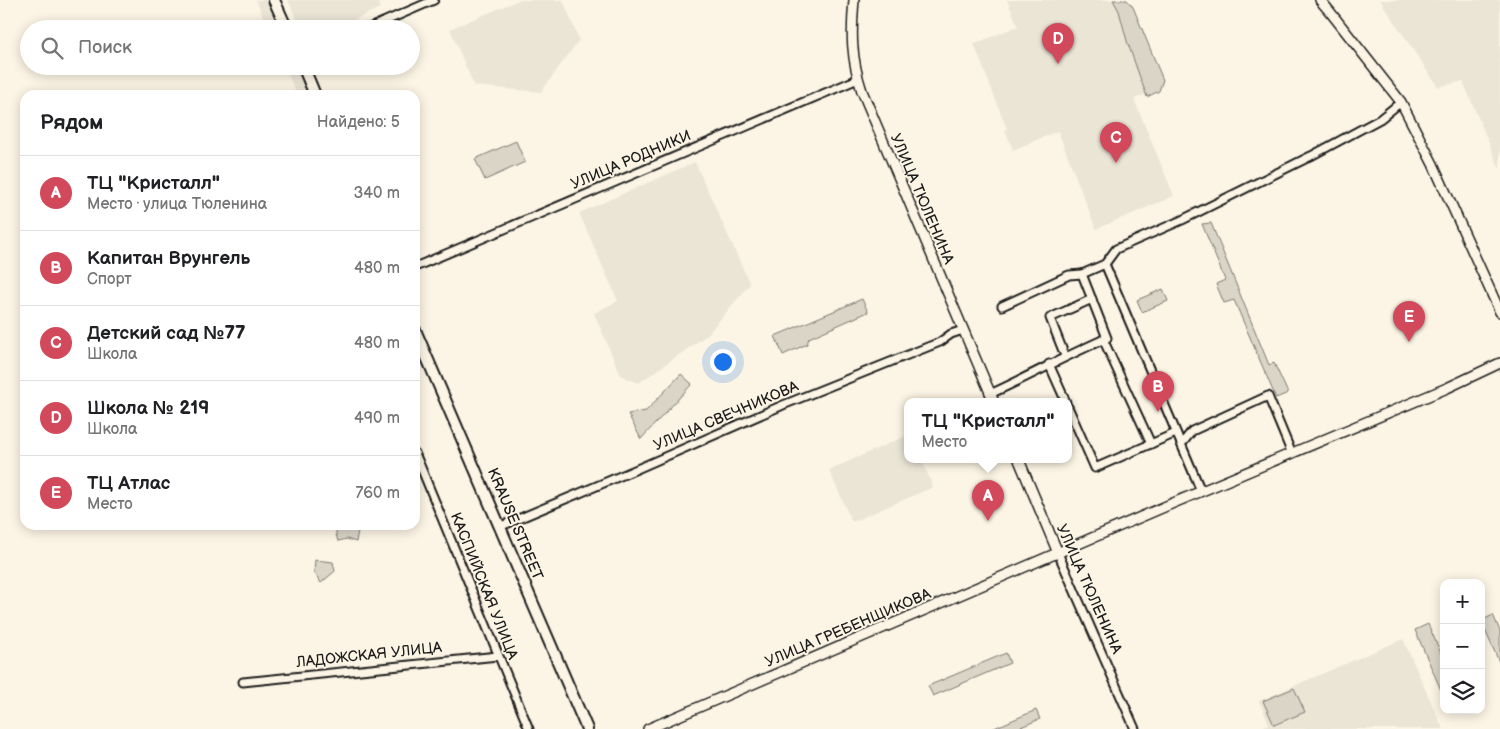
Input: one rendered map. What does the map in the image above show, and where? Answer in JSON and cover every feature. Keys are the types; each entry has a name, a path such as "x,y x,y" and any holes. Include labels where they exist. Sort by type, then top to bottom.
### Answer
{"main road":[{"path":"274,0 283,20"},
{"path":"307,75 313,90"},
{"name":"KRAUSE STREET","path":"420,342 587,729"}],"street":[{"path":"388,20 434,0"},
{"name":"УЛИЦА ТЮЛЕНИНА","path":"854,0 851,35 854,64 858,79 884,146 992,398"},
{"path":"1320,0 1401,102 1433,164 1500,312"},
{"name":"УЛИЦА РОДНИКИ","path":"420,265 858,79"},
{"path":"1002,306 1069,275 1082,274 1105,264 1116,249 1182,220 1311,156 1380,119 1401,102"},
{"path":"1105,264 1201,492"},
{"path":"992,398 1049,364 1108,338 1082,274"},
{"path":"1066,356 1050,318 1092,300"},
{"name":"УЛИЦА СВЕЧНИКОВА","path":"499,527 776,408 940,342 951,334 963,330"},
{"path":"1104,339 1150,444"},
{"name":"УЛИЦА ГРЕБЕНЩИКОВА","path":"648,729 1058,552 1447,388 1500,363"},
{"path":"1049,364 1064,398"},
{"path":"1184,442 1192,431 1268,396 1292,454"},
{"path":"1072,416 1095,468 1176,433"},
{"name":"УЛИЦА ТЮЛЕНИНА","path":"1020,463 1136,729"},
{"name":"КАСПИЙСКАЯ УЛИЦА","path":"420,465 529,729"},
{"name":"ЛАДОЖСКАЯ УЛИЦА","path":"243,682 498,656"}],"shaded area":[{"path":"256,0 269,0 277,20 264,20"},
{"path":"288,0 377,0 380,8 354,20 297,20"},
{"path":"519,0 563,0 579,40 541,92 474,86 450,29"},
{"path":"1007,0 1113,0 1119,11 1127,41 1146,94 1134,99 1174,196 1096,229 1058,131 1013,150 1005,130 1007,129 974,44 1018,26"},
{"path":"1113,0 1127,0 1133,7 1163,80 1159,91 1147,97 1127,41 1119,11"},
{"path":"1380,0 1500,0 1500,170 1463,81 1438,87"},
{"path":"288,75 301,75 308,90 295,90"},
{"path":"516,141 525,162 485,180 475,159"},
{"path":"695,162 750,284 707,335 639,383 621,376 594,313 618,301 579,213"},
{"path":"1211,223 1269,365 1274,363 1288,393 1276,398 1234,300 1224,303 1216,284 1225,280 1202,224"},
{"path":"1163,289 1168,301 1142,312 1137,300"},
{"path":"862,299 868,312 809,338 807,344 783,355 775,336"},
{"path":"681,374 692,384 641,439 628,414 646,411"},
{"path":"904,437 904,463 923,463 933,487 852,522 829,470"},
{"path":"336,530 358,530 356,542 347,539 338,541"},
{"path":"315,560 333,562 335,571 321,583 314,572"},
{"path":"1493,615 1500,631 1500,664 1485,630 1485,619"},
{"path":"1428,624 1440,651 1440,688 1415,630"},
{"path":"1403,639 1443,729 1258,729 1269,724 1259,701"},
{"path":"1006,653 1010,663 933,696 928,686"},
{"path":"1294,688 1305,712 1274,725 1263,701"},
{"path":"1036,710 1040,719 1016,729 992,729"}],"place":[{"name":"Школа № 219","path":"1058,64"},
{"name":"Детский сад №77","path":"1116,163"},
{"name":"ТЦ Атлас","path":"1409,342"},
{"name":"Капитан Врунгель","path":"1158,412"},
{"name":"ТЦ \"Кристалл\"","path":"988,521"}]}
